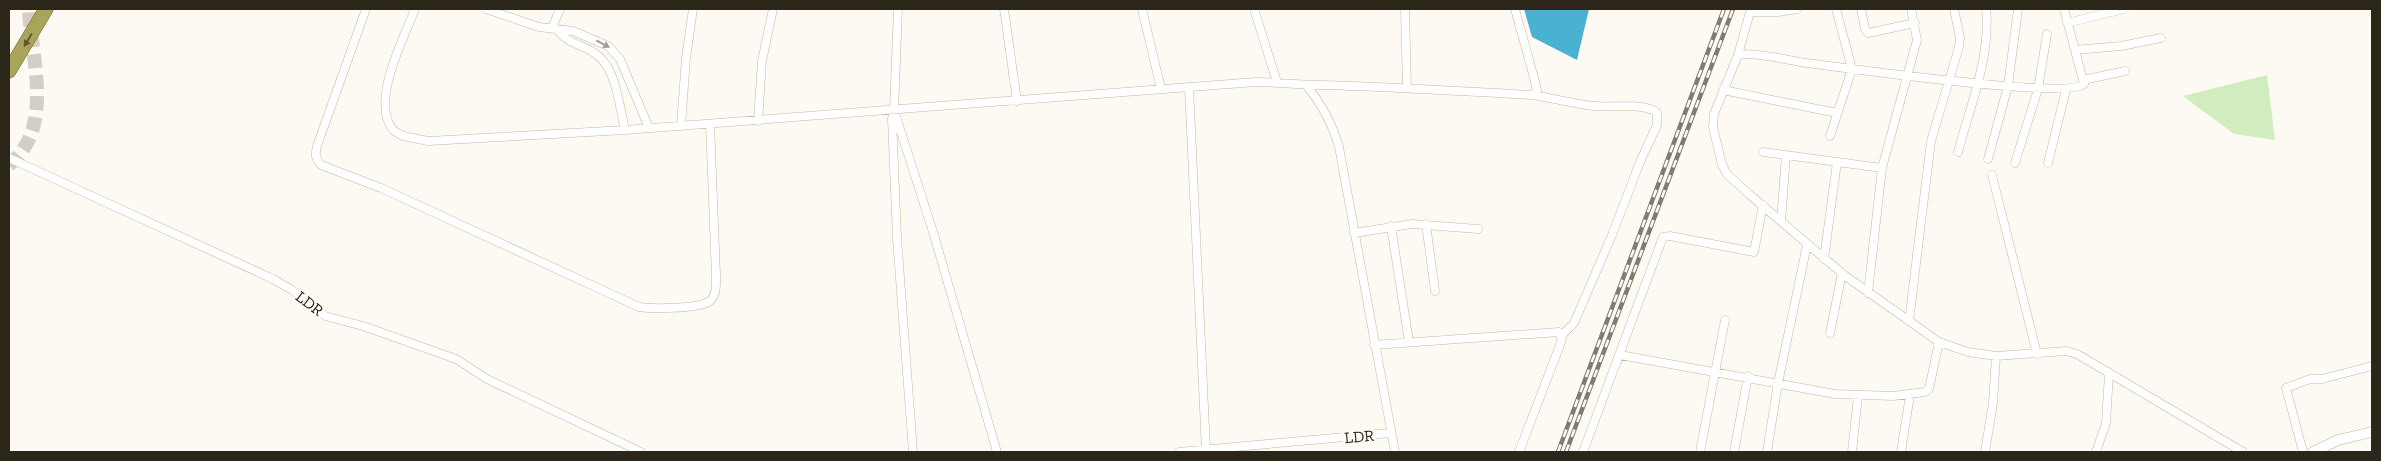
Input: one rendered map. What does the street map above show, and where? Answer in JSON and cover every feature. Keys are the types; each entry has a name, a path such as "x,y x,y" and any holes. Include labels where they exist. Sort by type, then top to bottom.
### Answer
{"highway":[{"path":"9,70 45,10"}],"street":[{"path":"366,9 317,146 315,156 317,161 321,165 381,188 639,307 702,305 710,301 715,294 716,266 710,124"},
{"path":"415,9 386,89 385,107 394,131 403,136 428,141 625,130 1161,89 1278,82 1306,85 1532,95 1597,106 1621,104 1653,110 1657,116 1657,125 1574,322 1561,336 1560,345 1519,452"},
{"path":"486,9 524,22 555,29 573,30 613,50 624,68 649,128"},
{"path":"555,29 560,9"},
{"path":"681,126 686,58 694,9"},
{"path":"758,120 762,61 773,9"},
{"path":"898,9 894,110 892,118 897,238 913,452"},
{"path":"1004,9 1017,101"},
{"path":"1142,9 1161,89"},
{"path":"1254,9 1278,82"},
{"path":"1405,9 1407,88"},
{"path":"1515,9 1536,85 1536,91 1532,95"},
{"path":"1797,9 1778,12 1750,12 1738,55 1712,119 1714,136 1722,165 1737,184 1824,259 1908,322 1939,342 1968,352 1996,356 2072,352 2243,452"},
{"path":"1830,136 1852,69 1836,9"},
{"path":"1861,9 1865,29 1868,33 1915,23"},
{"path":"1868,293 1882,168 1917,40 1911,9"},
{"path":"1908,322 1921,235 1930,146 1960,38 1954,9"},
{"path":"1958,152 1977,82 1986,39 1986,9"},
{"path":"1988,159 2008,86 2018,9"},
{"path":"1738,55 1948,80 2066,90 2083,86 2083,80 2064,9"},
{"path":"2067,23 2124,9"},
{"path":"555,29 567,40 592,51 606,64 611,74 625,130"},
{"path":"2015,163 2038,89 2047,34"},
{"path":"2075,50 2121,46 2161,38"},
{"path":"2083,80 2125,70"},
{"path":"1306,85 1319,101 1336,136 1395,452"},
{"path":"1189,87 1203,340 1206,450"},
{"path":"1723,90 1837,113"},
{"path":"2048,163 2066,90"},
{"path":"894,110 955,306 997,452"},
{"path":"1763,152 1882,168"},
{"path":"1781,221 1786,155"},
{"name":"LDR","path":"9,158 265,275 292,290 324,316 363,326 449,356 487,380 641,452"},
{"path":"1824,259 1837,162"},
{"path":"1992,175 2037,354"},
{"path":"1584,452 1663,238 1670,236 1754,252 1763,206"},
{"path":"1354,233 1391,226 1426,224 1478,229"},
{"path":"1426,224 1435,291"},
{"path":"1391,226 1409,342"},
{"path":"1767,452 1778,384 1807,245"},
{"path":"1830,333 1842,273"},
{"path":"1700,452 1725,320"},
{"path":"1374,345 1554,332 1561,336"},
{"path":"1620,355 1716,370 1778,384 1858,396 1910,394 1929,389 1939,342"},
{"path":"1985,452 1994,403 1996,356"},
{"path":"2303,452 2286,388 2310,379 2322,379 2372,366"},
{"path":"2096,452 2106,423 2109,374"},
{"path":"1734,452 1748,376"},
{"path":"1901,452 1910,394"},
{"path":"1852,452 1858,396"},
{"path":"2313,452 2338,440 2372,432"},
{"name":"LDR","path":"1180,452 1223,450 1390,433"}],"green space":[{"path":"2267,75 2275,140 2234,134 2183,96"}],"water":[{"path":"1524,9 1589,9 1577,60 1532,37"}],"tunnel":[{"path":"9,165 23,149 32,132 36,112 36,70 29,9"}],"railway":[{"path":"1558,452 1724,9"},
{"path":"1566,452 1733,9"}]}
